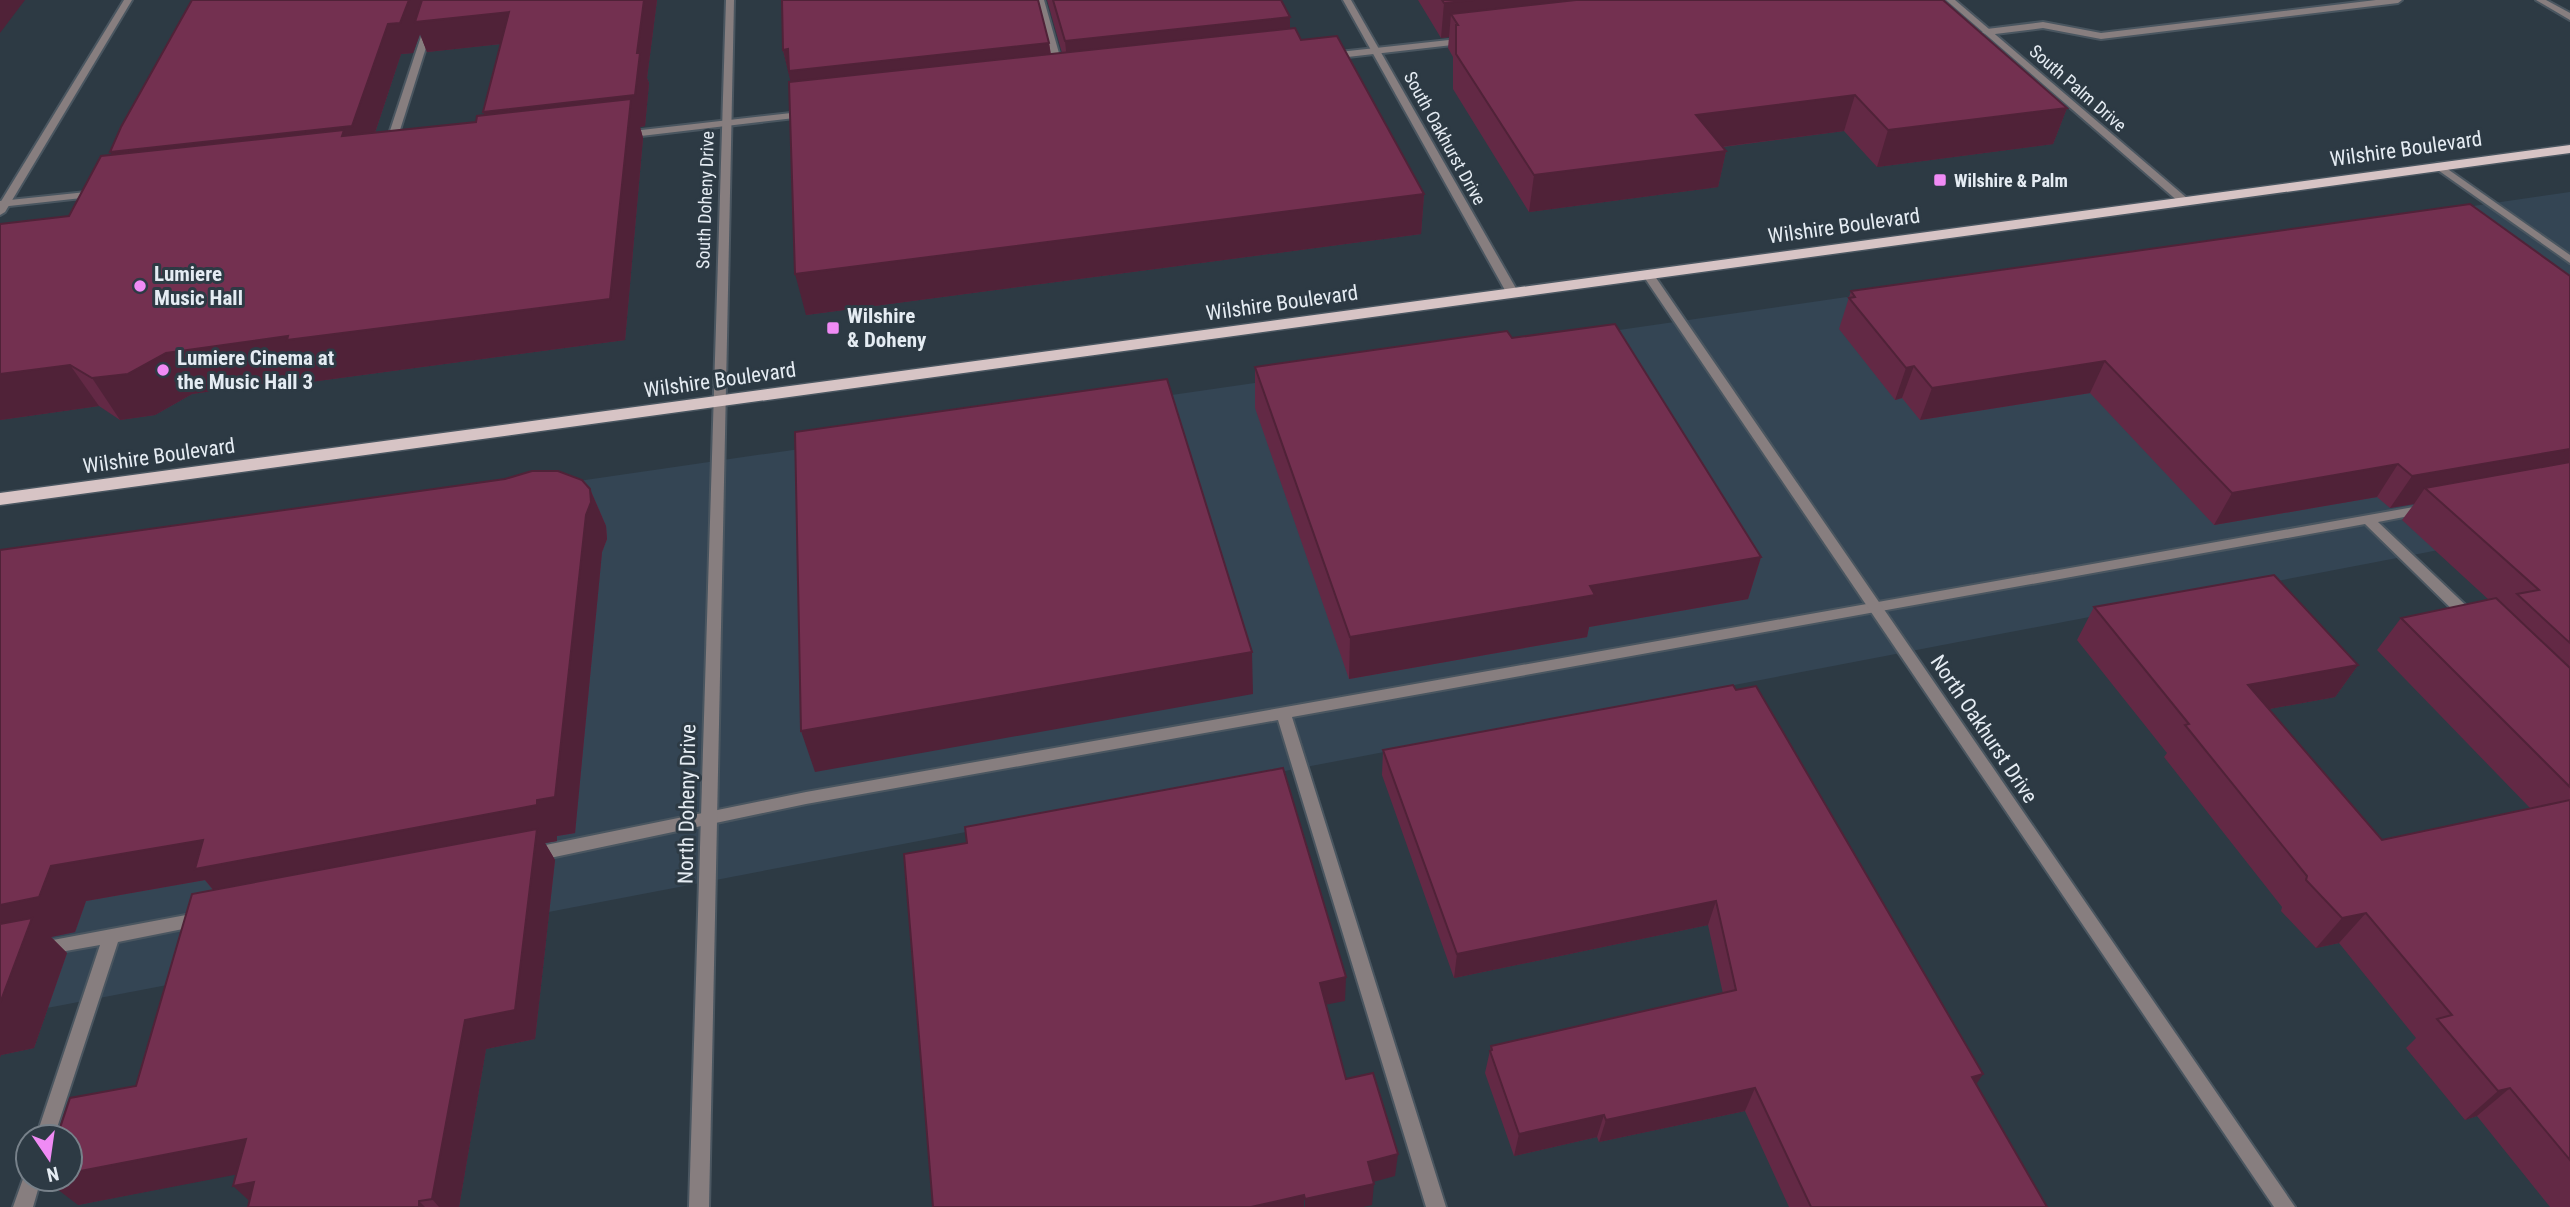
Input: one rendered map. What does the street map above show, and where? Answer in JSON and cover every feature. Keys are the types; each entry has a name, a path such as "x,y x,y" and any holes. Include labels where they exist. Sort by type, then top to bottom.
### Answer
{"main road":[{"name":"Wilshire Boulevard","path":"0,499 2570,149"}],"street":[{"path":"2,207 128,0"},
{"path":"399,159 385,161 437,0"},
{"name":"South Doheny Drive","path":"718,401 730,0"},
{"path":"1040,0 1063,86"},
{"name":"South Oakhurst Drive","path":"1347,0 1512,292"},
{"name":"South Palm Drive","path":"1950,0 2185,201"},
{"path":"1987,32 2043,25 2101,36 2398,0"},
{"path":"2540,0 2570,17"},
{"path":"1317,57 1482,39"},
{"path":"618,135 827,112"},
{"path":"2439,166 2570,260"},
{"path":"2,207 114,192"},
{"name":"North Oakhurst Drive","path":"1648,274 2285,1207"},
{"name":"North Doheny Drive","path":"699,1207 718,401"},
{"path":"520,857 806,798 2435,507"},
{"path":"2367,519 2483,631"},
{"path":"1283,713 1436,1207"},
{"path":"25,952 220,915"},
{"path":"51,1123 111,936"}],"shaded area":[{"path":"2570,192 2570,525 0,1017 0,565"}],"building":[{"path":"192,0 409,0 400,23 388,24 352,126 110,152 121,127"},
{"path":"422,0 644,0 635,95 483,112 509,12 415,22"},
{"path":"782,0 1038,0 1049,43 789,71 788,49 783,50"},
{"path":"1053,0 1281,0 1290,17 1065,41"},
{"path":"1442,0 1474,0 1444,3"},
{"path":"1576,0 1943,0 2067,108 1888,130 1855,95 1696,115 1726,151 1534,175 1456,54 1458,25 1451,14"},
{"path":"1295,28 1301,40 1337,36 1424,194 795,274 789,82"},
{"path":"631,99 610,299 287,340 288,336 166,353 128,374 92,378 70,365 0,374 0,224 69,216 101,156 344,130 342,136 476,122 477,116"},
{"path":"2470,204 2570,276 2570,449 2412,476 2398,464 2232,493 2105,361 1932,388 1914,366 1906,368 1849,298 1855,297 1851,291"},
{"path":"1615,324 1761,557 1590,586 1595,595 1350,637 1255,367 1507,331 1512,338"},
{"path":"1167,379 1252,652 801,731 795,432"},
{"path":"2570,462 2570,643 2517,594 2539,590 2425,488"},
{"path":"532,471 558,471 582,480 590,489 591,502 586,515 555,797 537,800 537,805 195,869 203,840 51,866 39,897 0,905 0,550 505,479"},
{"path":"2274,575 2358,665 2248,685 2382,840 2570,800 2570,1160 2510,1088 2498,1091 2437,1019 2452,1015 2366,913 2342,918 2306,880 2307,876 2185,725 2189,724 2094,607"},
{"path":"2496,598 2570,668 2570,787 2401,618"},
{"path":"1733,685 1736,690 1756,686 1983,1074 1972,1077 2047,1207 1811,1207 1755,1088 1606,1120 1604,1115 1519,1134 1490,1051 1491,1046 1736,990 1716,901 1457,954 1383,750"},
{"path":"1283,768 1346,977 1320,983 1346,1079 1373,1073 1398,1154 1368,1162 1374,1184 1251,1207 933,1207 904,854 967,843 965,827"},
{"path":"537,829 515,1010 465,1020 432,1199 419,1201 419,1207 248,1207 254,1182 233,1186 246,1139 84,1170 84,1123 62,1123 70,1098 136,1086 192,894"},
{"path":"32,918 0,1003 0,924"}],"place":[{"name":"Wilshire & Palm","path":"1940,180"},
{"name":"Lumiere Music Hall","path":"140,286"},
{"name":"Wilshire & Doheny","path":"833,328"},
{"name":"Lumiere Cinema at the Music Hall 3","path":"163,370"}]}
